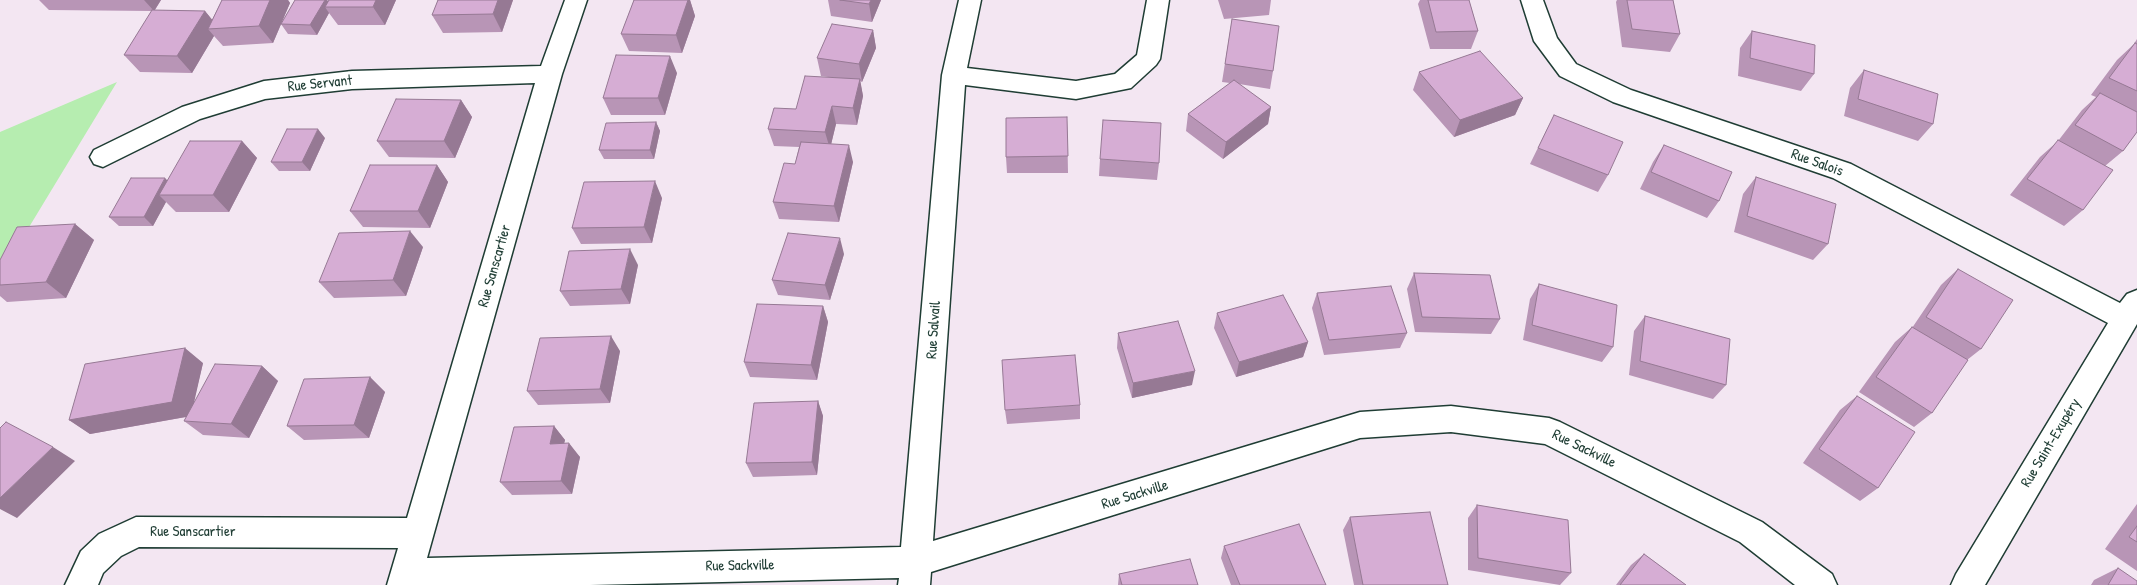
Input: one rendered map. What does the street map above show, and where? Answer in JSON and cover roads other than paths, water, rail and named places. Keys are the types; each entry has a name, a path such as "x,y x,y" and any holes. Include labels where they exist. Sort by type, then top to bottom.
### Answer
{"street":[{"name":"Rue Sanscartier","path":"404,580 550,74 576,0"},
{"name":"Rue Salvail","path":"915,574 954,75 970,0"},
{"path":"954,75 1076,90 1122,82 1148,59 1158,0"},
{"name":"Rue Salois","path":"1532,0 1546,41 1568,70 1622,96 1842,171 2131,311"},
{"name":"Rue Servant","path":"103,157 191,113 264,90 352,80 550,74"},
{"name":"Rue Saint-Exupéry","path":"1967,585 2131,311"},
{"name":"Rue Sackville","path":"404,580 915,574 1360,425 1451,419 1549,431 1752,532 1821,585"},
{"name":"Rue Sanscartier","path":"81,585 92,562 110,544 136,532 419,533"}]}
